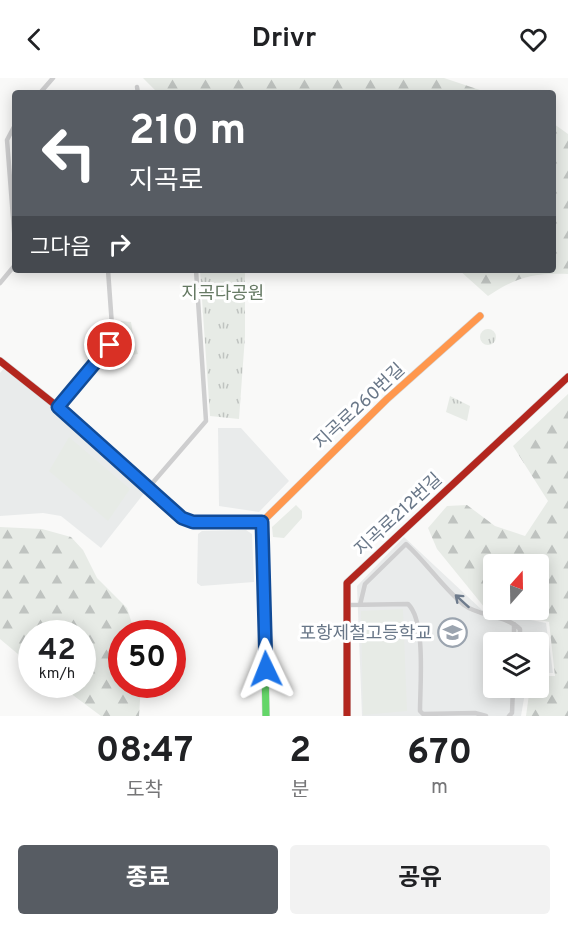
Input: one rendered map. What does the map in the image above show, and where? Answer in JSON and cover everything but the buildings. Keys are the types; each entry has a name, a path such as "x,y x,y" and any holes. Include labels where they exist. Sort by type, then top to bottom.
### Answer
{"street":[{"path":"43,90 53,78"},
{"path":"12,131 7,140 12,204"},
{"path":"0,283 12,269"},
{"path":"58,407 113,340 108,273"},
{"path":"149,487 206,421 195,273"},
{"name":"지곡로260번길","path":"262,522 387,399 480,316"},
{"path":"0,373 3,363 58,407 182,518 193,522 262,522 266,716"},
{"name":"지곡로212번길","path":"347,716 346,586 371,558 568,377"},
{"path":"360,605 365,584 406,544 465,605 493,618 514,623 520,632"},
{"path":"347,605 408,604 416,611 419,628 420,711 423,714 475,713 486,716"},
{"path":"514,623 514,632"},
{"path":"509,716 512,713 513,698"}],"shaded area":[{"path":"6,366 149,487 101,548 61,516 43,513 0,516 0,373"},
{"path":"218,428 241,428 289,481 259,512 219,506"},
{"path":"246,530 252,534 254,582 201,586 197,583 198,534 202,531"},
{"name":"포항제철고등학교","path":"404,537 483,610 483,620 531,620 546,623 547,632 483,632 483,698 524,698 521,716 362,716 357,586"},
{"name":"포항제철고등학교","path":"549,644 553,673 549,673"}],"green space":[{"path":"143,78 444,78 480,90 155,90"},
{"path":"556,125 568,134 568,274 545,274 517,280 488,296 462,273 556,273"},
{"name":"지곡다공원","path":"200,273 245,273 245,336 239,419 210,416"},
{"path":"121,321 131,322 133,334 124,334 123,330 118,330 117,325 121,325"},
{"path":"488,329 494,331 496,337 494,343 488,345 482,343 480,337 482,331"},
{"path":"135,345 138,354 117,357 116,348"},
{"path":"568,394 568,716 526,716 528,698 549,698 549,676 555,676 549,622 540,620 549,620 549,554 483,554 483,606 437,549 428,528 447,506 467,505 495,526 525,536 548,501 513,446"},
{"path":"450,396 470,406 467,421 446,412"},
{"path":"69,437 130,489 108,521 49,471"},
{"path":"296,505 302,511 302,518 284,538 273,537 272,527"},
{"path":"0,527 42,529 71,537 83,550 97,578 127,608 131,620 108,620 108,698 140,698 139,716 101,716 77,698 96,698 96,620 18,620 18,654 0,639"},
{"path":"403,609 407,711 363,715 361,611"}],"traffic: fast":[{"path":"262,522 266,716"}],"traffic: slow":[{"path":"262,522 387,399 480,316"}],"traffic: jam":[{"path":"0,361 58,407 181,517 193,522 262,522"},
{"path":"347,716 347,583 568,377"}],"place":[{"name":"포항제철고등학교","path":"453,633"}],"route":[{"path":"110,345 58,407 182,518 193,522 245,520 262,522 266,669"}]}
